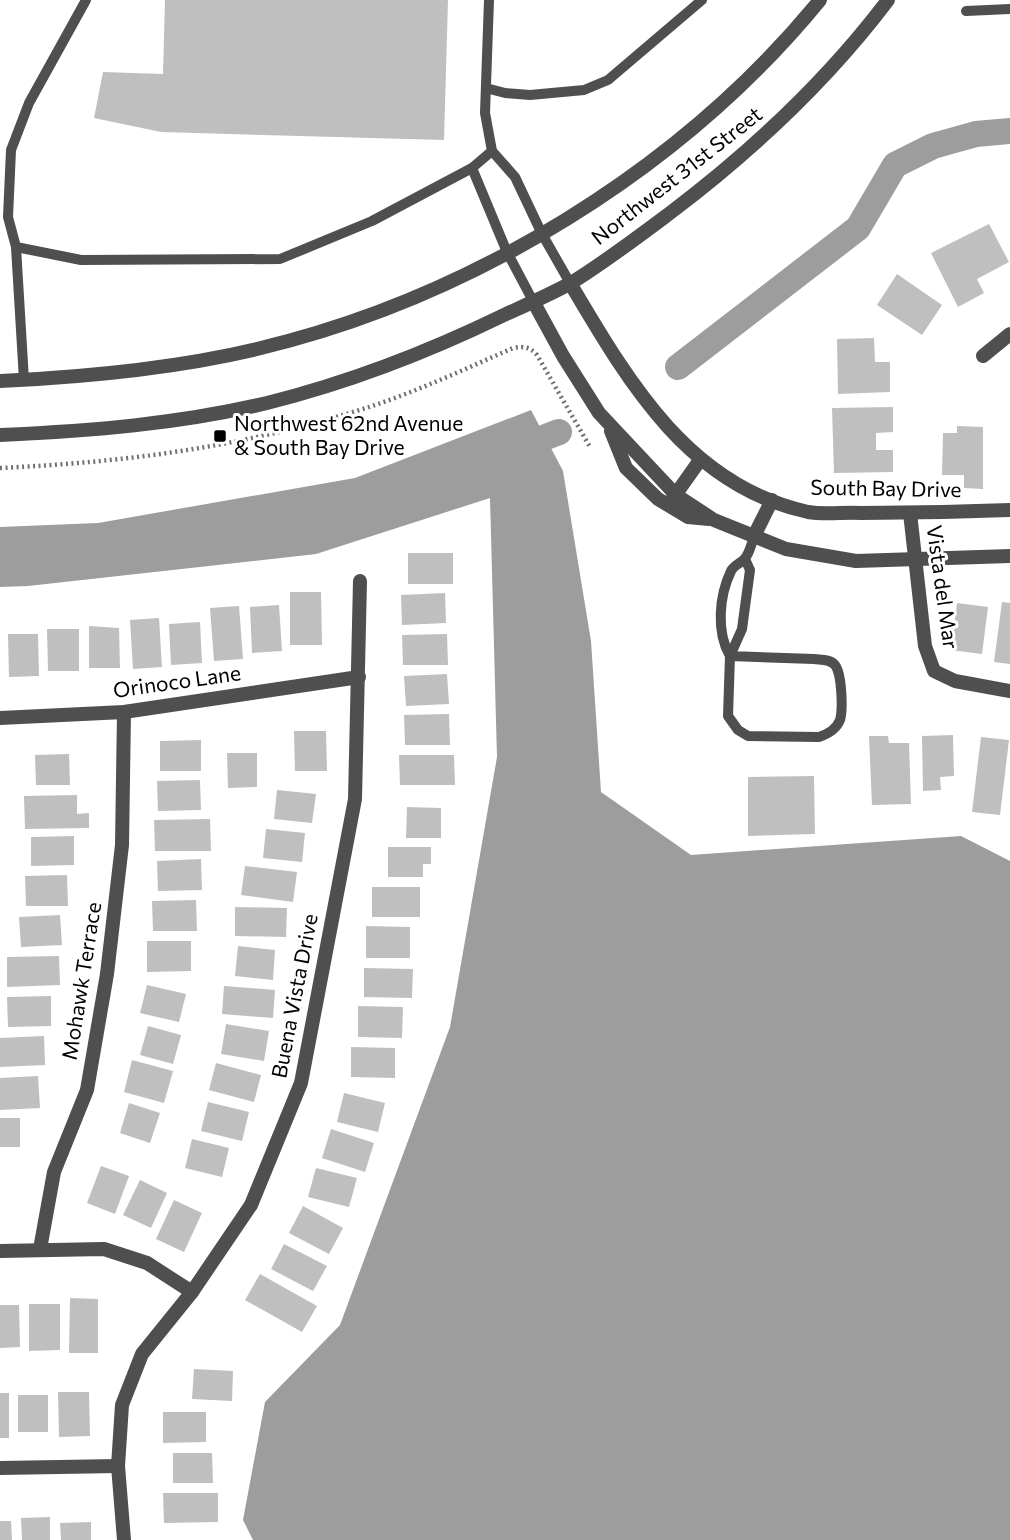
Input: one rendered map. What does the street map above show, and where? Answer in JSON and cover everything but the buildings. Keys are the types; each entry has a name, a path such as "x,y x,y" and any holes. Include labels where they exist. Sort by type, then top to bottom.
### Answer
{"street":[{"name":"Northwest 31st Street","path":"0,381 137,371 259,348 391,307 542,234 648,165 736,92 820,0"},
{"name":"Northwest 31st Street","path":"0,435 149,425 266,403 377,371 449,342 570,283 666,216 775,127 851,46 888,0"},
{"name":"South Bay Drive","path":"570,283 600,334 667,427 700,460 753,494 809,512 1010,510"},
{"path":"533,301 598,413 672,500 786,550 856,561 1010,556"},
{"path":"983,355 1010,334"},
{"path":"672,500 700,460"},
{"path":"754,536 772,500"},
{"name":"Vista del Mar","path":"910,513 925,646 934,671 955,681 1010,691"},
{"name":"Buena Vista Drive","path":"124,1540 118,1466 122,1405 142,1354 192,1292 251,1205 301,1083 355,799 360,581"},
{"name":"Orinoco Lane","path":"0,718 124,712 359,677"},
{"name":"Mohawk Terrace","path":"40,1249 54,1172 87,1090 107,974 122,845 124,712"},
{"path":"0,1251 104,1249 147,1263 192,1292"},
{"path":"0,1468 118,1466"}],"lane":[{"path":"24,380 16,247 8,217 11,150 29,103 86,0"},
{"path":"489,0 485,113 492,151 515,177 542,234 570,283"},
{"path":"486,88 530,95 584,90 608,80 702,0"},
{"path":"966,11 1010,9"},
{"path":"16,247 81,260 280,259 372,220 472,168 492,151"},
{"path":"472,168 507,252 533,301"},
{"path":"0,198 10,181"},
{"path":"730,656 719,630 724,591 732,568 745,559 754,536"},
{"path":"730,656 828,660 834,664 840,676 841,719 829,734 819,737 748,736 738,730 728,716 730,656 742,629 750,570 745,559"}],"path":[{"path":"0,468 132,459 247,440 368,407 523,346 537,355 590,447"}],"shaded area":[{"path":"531,410 563,471 591,641 601,792 691,855 961,836 1010,861 1010,1540 253,1540 243,1520 265,1402 340,1325 450,1027 497,757 490,498 316,554 28,586 0,587 0,527 98,523 355,478"}],"waterway":[{"path":"678,367 858,228 895,165 933,146 976,134 1010,131"},
{"path":"512,450 559,432"}],"place":[{"name":"Northwest 62nd Avenue & South Bay Drive","path":"220,436"}]}
